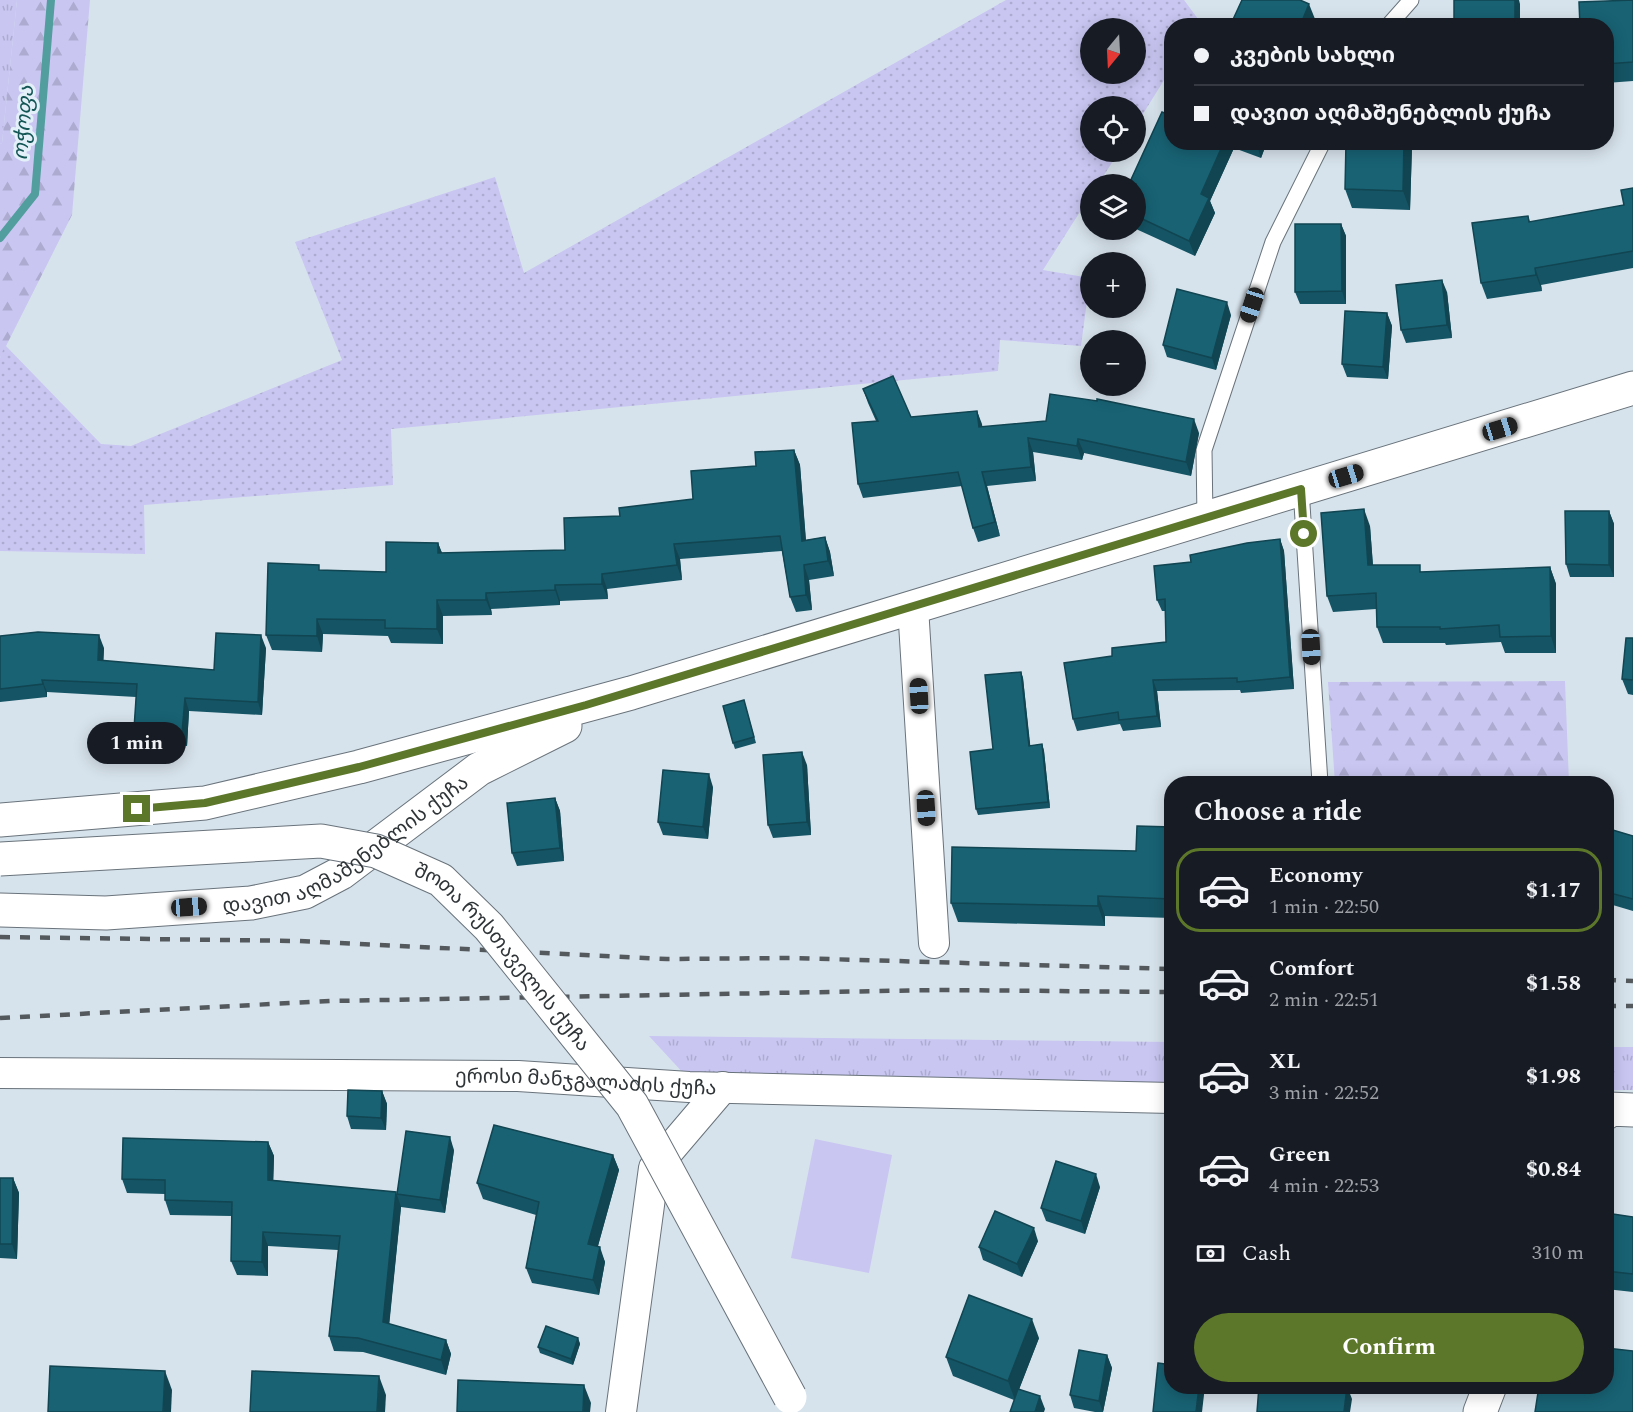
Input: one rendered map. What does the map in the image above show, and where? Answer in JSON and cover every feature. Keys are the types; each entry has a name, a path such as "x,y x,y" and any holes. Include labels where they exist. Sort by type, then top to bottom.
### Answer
{"main road":[{"name":"დავით აღმაშენებლის ქუჩა","path":"0,820 205,803 359,767 631,693 1633,388"},
{"name":"დავით აღმაშენებლის ქუჩა","path":"0,910 128,911 251,903 305,892 341,873 479,769 631,693"},
{"name":"შოთა რუსთაველის ქუჩა","path":"0,860 321,841 376,851 441,880 489,927 632,1105 794,1405"},
{"path":"1480,1412 1487,1394"}],"street":[{"path":"913,607 934,943"},
{"name":"ეროსი მანჯგალაძის ქუჩა","path":"0,1073 518,1076 723,1087 1164,1098"},
{"path":"621,1412 654,1168 723,1087"}],"lane":[{"path":"1395,18 1411,0"},
{"path":"1205,518 1204,450 1273,242 1319,150"},
{"path":"1301,489 1320,776"}],"green space":[{"path":"0,0 17,0 2,143 0,144"},
{"path":"17,0 90,0 72,215 0,358 0,144 2,143"},
{"path":"1006,0 1184,0 1197,18 1164,18 1164,80 1146,109 1146,96 1080,96 1080,162 1112,162 1105,174 1080,174 1080,212 1043,270 1080,276 1080,318 1085,318 1083,330 1080,330 1080,346 1000,340 998,371 391,429 393,485 144,505 145,554 0,551 0,358 5,345 101,444 131,446 342,360 295,242 495,177 524,273"},
{"path":"1565,681 1569,776 1335,776 1328,682"},
{"path":"649,1036 1164,1042 1164,1089 685,1075"},
{"path":"1614,1047 1633,1047 1633,1090 1614,1090"},
{"path":"815,1139 892,1155 869,1273 791,1258"}],"building":[{"path":"1242,0 1300,0 1309,4 1303,18 1234,18"},
{"path":"1454,0 1515,0 1515,18 1454,18"},
{"path":"1633,0 1633,62 1614,63 1614,18 1580,18 1579,2"},
{"path":"1162,112 1164,113 1164,150 1220,150 1201,194 1209,198 1189,241 1146,221 1146,174 1134,174 1139,162 1146,162 1146,147"},
{"path":"1346,150 1404,150 1403,191 1345,189"},
{"path":"1633,188 1633,251 1535,268 1536,275 1481,283 1472,223 1528,216 1529,222 1624,205 1621,190"},
{"path":"1295,224 1341,224 1342,291 1295,292"},
{"path":"1442,280 1447,325 1401,330 1396,285"},
{"path":"1177,289 1227,302 1212,358 1163,345"},
{"path":"1345,311 1387,313 1383,367 1342,364"},
{"path":"893,376 911,417 977,411 979,427 1046,421 1050,394 1097,401 1097,399 1194,419 1186,462 1078,439 1077,446 1028,438 1031,467 982,472 995,522 973,528 958,472 858,484 852,423 878,421 863,389"},
{"path":"794,450 802,541 825,537 828,561 804,565 806,595 790,597 780,536 674,544 677,565 602,574 602,584 555,585 555,590 486,593 486,600 437,600 437,629 385,628 385,620 317,619 317,636 266,635 268,563 319,565 319,570 386,572 386,542 438,543 438,553 565,550 564,518 620,516 619,508 693,499 691,471 756,466 755,452"},
{"path":"1364,509 1368,565 1420,565 1420,572 1550,567 1551,636 1500,637 1499,625 1440,629 1440,627 1377,627 1376,593 1327,596 1321,513"},
{"path":"1565,511 1609,511 1609,565 1566,564"},
{"path":"1280,539 1290,677 1237,682 1237,678 1153,680 1157,716 1119,720 1118,712 1073,719 1064,663 1112,656 1112,648 1166,642 1165,599 1157,600 1154,566 1191,562 1190,555 1247,543"},
{"path":"38,632 99,635 98,660 214,670 216,633 261,635 258,702 185,698 182,733 134,729 137,684 42,680 43,684 0,689 0,636"},
{"path":"1626,638 1633,638 1633,680 1622,679"},
{"path":"1021,672 1029,746 1042,744 1048,802 976,809 970,752 993,749 985,675"},
{"path":"744,700 754,737 733,743 723,706"},
{"path":"802,752 807,822 768,825 763,755"},
{"path":"663,770 709,774 703,827 658,822"},
{"path":"555,798 560,848 512,853 507,803"},
{"path":"1137,826 1164,827 1164,899 1098,896 1098,906 951,903 952,847 1136,851"},
{"path":"1614,830 1633,836 1633,899 1614,894"},
{"path":"348,1090 382,1091 381,1118 347,1116"},
{"path":"494,1125 613,1155 588,1244 600,1247 593,1280 526,1268 539,1202 477,1183"},
{"path":"406,1131 450,1137 440,1200 397,1194"},
{"path":"123,1138 268,1142 268,1180 396,1192 383,1322 446,1340 441,1360 358,1338 329,1336 340,1236 263,1232 262,1262 231,1261 232,1202 165,1200 165,1180 122,1179"},
{"path":"1056,1161 1096,1174 1081,1221 1041,1208"},
{"path":"0,1178 13,1178 12,1244 0,1244"},
{"path":"995,1211 1034,1228 1017,1264 979,1247"},
{"path":"1614,1214 1633,1217 1633,1274 1614,1272"},
{"path":"969,1295 1032,1319 1008,1381 946,1357"},
{"path":"546,1326 578,1338 571,1359 538,1347"},
{"path":"1614,1349 1633,1351 1633,1412 1535,1412 1538,1394 1614,1394"},
{"path":"1079,1350 1107,1355 1099,1401 1070,1395"},
{"path":"1158,1363 1164,1364 1164,1394 1198,1394 1196,1412 1153,1412"},
{"path":"50,1366 165,1371 163,1412 48,1412"},
{"path":"252,1371 379,1376 377,1412 250,1412"},
{"path":"458,1380 584,1385 583,1412 457,1412"},
{"path":"1018,1389 1040,1396 1035,1412 1010,1412"},
{"path":"1258,1394 1346,1394 1344,1412 1257,1412"}],"waterway":[{"name":"ოჭოფა","path":"0,238 35,194 51,0"}],"railway":[{"path":"0,937 299,941 667,959 792,958 1164,969"},
{"path":"1614,980 1633,981"},
{"path":"0,1018 330,1001 937,990 1164,992"},
{"path":"1614,1006 1633,1006"}],"route":[{"path":"137,809 205,803 359,767 586,705 1301,489 1304,534"}]}
